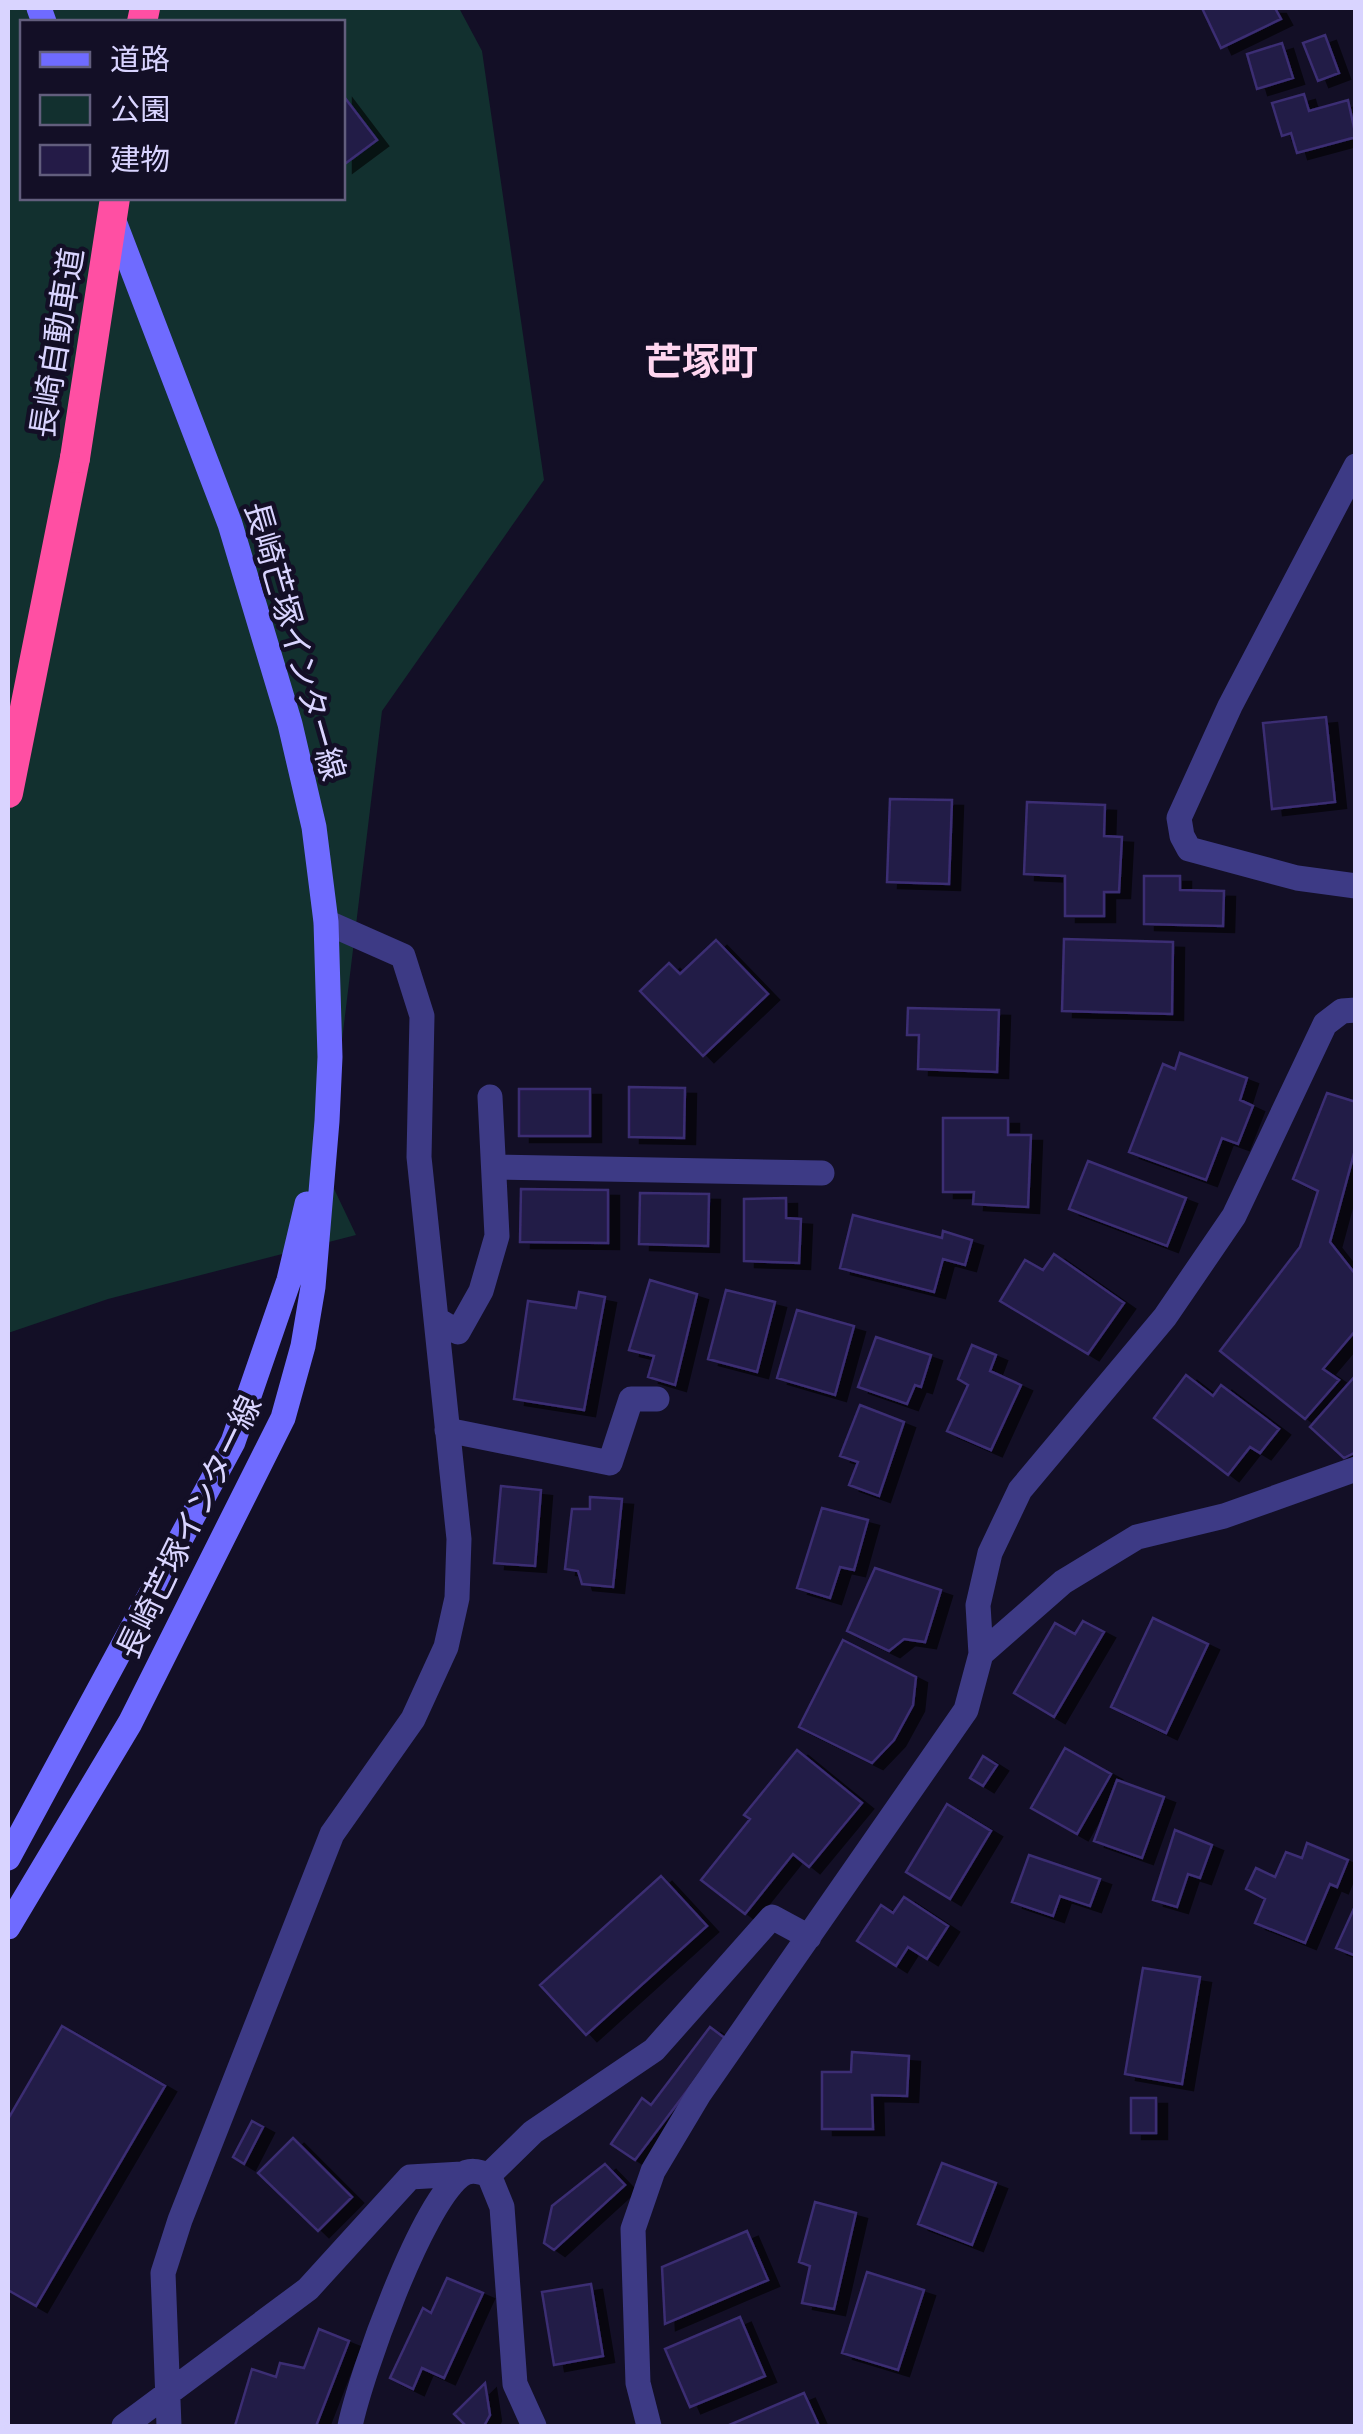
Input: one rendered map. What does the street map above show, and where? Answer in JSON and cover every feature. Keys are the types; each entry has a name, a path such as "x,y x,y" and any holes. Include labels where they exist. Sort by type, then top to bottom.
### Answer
{"highway":[{"name":"長崎自動車道","path":"8,794 75,458 115,200"}],"main road":[{"name":"長崎芒塚インター線","path":"8,1927 130,1723 283,1418 303,1346 313,1287 327,1121 330,1056 326,922 314,827 290,724 230,524 107,200"},
{"name":"長崎芒塚インター線","path":"8,1858 234,1442 289,1280 327,1121"}],"street":[{"path":"1356,466 1230,706 1179,818 1189,850 1297,878 1356,886"},
{"path":"168,2426 163,2273 180,2220 332,1834 413,1719 446,1647 457,1598 459,1539 418,1157 422,1016 403,956 326,922"},
{"path":"649,2426 638,2383 633,2229 653,2171 699,2094 966,1710 981,1654 978,1605 990,1553 1020,1490 1165,1317 1234,1216 1325,1024 1342,1011 1356,1010"},
{"path":"436,1319 458,1332 481,1291 497,1236 490,1097"},
{"path":"494,1168 822,1173"},
{"path":"448,1430 610,1463 631,1400 657,1398"},
{"path":"981,1654 1063,1582 1137,1537 1224,1516 1356,1469"},
{"path":"489,2175 534,2132 654,2050 772,1917 809,1938"},
{"path":"124,2426 308,2289 410,2177 476,2170 489,2175 502,2208 516,2384 534,2426"},
{"path":"350,2426 394,2296 436,2204 462,2174"}],"green space":[{"path":"8,8 459,8 482,51 544,480 382,711 326,1172 356,1235 108,1299 8,1333"}],"building":[{"path":"1202,8 1275,8 1281,19 1221,48"},
{"path":"1325,35 1339,73 1318,81 1303,43"},
{"path":"1282,43 1293,78 1257,89 1247,54"},
{"path":"1304,94 1309,111 1348,100 1356,137 1297,153 1291,133 1282,136 1272,103"},
{"path":"345,98 377,140 345,164"},
{"path":"1326,717 1335,802 1272,809 1263,723"},
{"path":"890,799 952,800 949,884 887,882"},
{"path":"1027,802 1105,805 1104,836 1122,837 1119,892 1104,892 1104,916 1065,916 1065,876 1024,874"},
{"path":"1144,876 1180,876 1180,890 1224,891 1223,926 1144,924"},
{"path":"1064,939 1173,942 1172,1014 1062,1011"},
{"path":"716,940 768,994 703,1056 640,991 669,963 680,974"},
{"path":"908,1008 999,1010 997,1072 918,1069 919,1035 907,1035"},
{"path":"1180,1053 1247,1078 1240,1100 1253,1106 1238,1144 1222,1138 1206,1180 1129,1152 1163,1064 1175,1069"},
{"path":"629,1087 685,1088 684,1138 629,1137"},
{"path":"519,1089 590,1089 590,1136 519,1136"},
{"path":"1327,1093 1356,1102 1356,1146 1330,1242 1356,1275 1356,1330 1323,1369 1339,1380 1305,1419 1220,1351 1300,1247 1318,1191 1293,1179"},
{"path":"943,1118 1008,1118 1008,1135 1031,1135 1028,1207 973,1204 974,1192 943,1192"},
{"path":"1088,1161 1186,1198 1167,1246 1069,1209"},
{"path":"521,1189 608,1190 608,1243 520,1242"},
{"path":"640,1193 709,1194 708,1246 639,1244"},
{"path":"786,1198 786,1218 801,1219 799,1263 744,1261 744,1199"},
{"path":"853,1215 942,1238 943,1231 972,1240 965,1265 943,1259 934,1292 840,1268"},
{"path":"1054,1254 1124,1303 1088,1354 1000,1301 1025,1260 1043,1270"},
{"path":"650,1280 697,1294 675,1385 648,1377 654,1356 629,1350"},
{"path":"726,1290 775,1302 757,1372 708,1359"},
{"path":"579,1292 605,1297 584,1410 514,1399 528,1301 576,1308"},
{"path":"797,1310 854,1326 835,1395 777,1378"},
{"path":"876,1337 931,1355 921,1387 915,1385 907,1404 858,1387"},
{"path":"972,1345 996,1355 990,1371 1021,1385 991,1450 947,1431 968,1385 958,1379"},
{"path":"1186,1375 1213,1396 1221,1385 1279,1429 1260,1453 1250,1447 1228,1475 1154,1418"},
{"path":"1356,1375 1356,1452 1344,1458 1310,1427"},
{"path":"860,1405 904,1422 879,1496 849,1485 858,1462 840,1456"},
{"path":"501,1486 541,1490 535,1566 494,1563"},
{"path":"590,1497 622,1499 613,1587 582,1584 578,1571 565,1569 572,1509 590,1509"},
{"path":"822,1508 868,1520 854,1570 840,1567 830,1598 797,1588"},
{"path":"875,1568 941,1590 925,1642 904,1639 889,1651 847,1631"},
{"path":"1153,1618 1208,1644 1166,1733 1111,1707"},
{"path":"1083,1621 1104,1632 1054,1717 1014,1693 1055,1623 1075,1634"},
{"path":"843,1640 916,1677 913,1705 894,1740 872,1763 799,1727"},
{"path":"1065,1748 1111,1774 1077,1834 1031,1808"},
{"path":"797,1750 862,1803 809,1867 793,1854 745,1914 701,1880 750,1819 744,1815"},
{"path":"983,1756 997,1765 983,1786 970,1778"},
{"path":"1117,1780 1164,1797 1142,1858 1094,1841"},
{"path":"947,1804 991,1831 950,1899 906,1872"},
{"path":"1175,1830 1212,1845 1200,1878 1188,1874 1177,1907 1153,1900"},
{"path":"1307,1843 1348,1860 1337,1887 1330,1884 1305,1943 1255,1923 1265,1899 1246,1889 1256,1868 1275,1877 1286,1852 1302,1858"},
{"path":"1029,1855 1100,1879 1090,1906 1060,1896 1053,1916 1012,1902"},
{"path":"661,1876 707,1926 586,2035 540,1985"},
{"path":"904,1897 948,1926 927,1959 908,1947 896,1966 857,1941 881,1905 893,1913"},
{"path":"1356,1904 1356,1956 1336,1948"},
{"path":"1143,1968 1200,1977 1182,2084 1125,2074"},
{"path":"62,2026 165,2086 36,2306 8,2290 8,2119"},
{"path":"710,2027 726,2039 635,2160 611,2144 642,2098 651,2105"},
{"path":"852,2052 909,2056 907,2096 872,2095 873,2129 822,2129 822,2072 851,2072"},
{"path":"1131,2098 1156,2098 1156,2133 1131,2133"},
{"path":"252,2121 263,2127 244,2164 233,2157"},
{"path":"293,2138 352,2197 318,2231 258,2173"},
{"path":"942,2163 996,2183 972,2245 918,2224"},
{"path":"605,2164 625,2185 554,2250 544,2243 552,2206"},
{"path":"815,2202 856,2213 834,2309 802,2303 810,2266 799,2262"},
{"path":"747,2231 768,2280 665,2324 662,2267"},
{"path":"867,2272 924,2290 898,2370 842,2353"},
{"path":"447,2278 483,2293 444,2378 422,2368 413,2389 390,2378 423,2308 431,2313"},
{"path":"591,2284 603,2356 554,2365 542,2292"},
{"path":"740,2317 765,2376 690,2407 665,2349"},
{"path":"319,2329 349,2341 316,2426 235,2426 252,2369 276,2377 280,2363 304,2368"},
{"path":"485,2383 490,2415 484,2426 466,2426 454,2414"},
{"path":"804,2393 819,2426 727,2426"}],"district":[{"name":"芒塚町","path":"701,362"}]}
